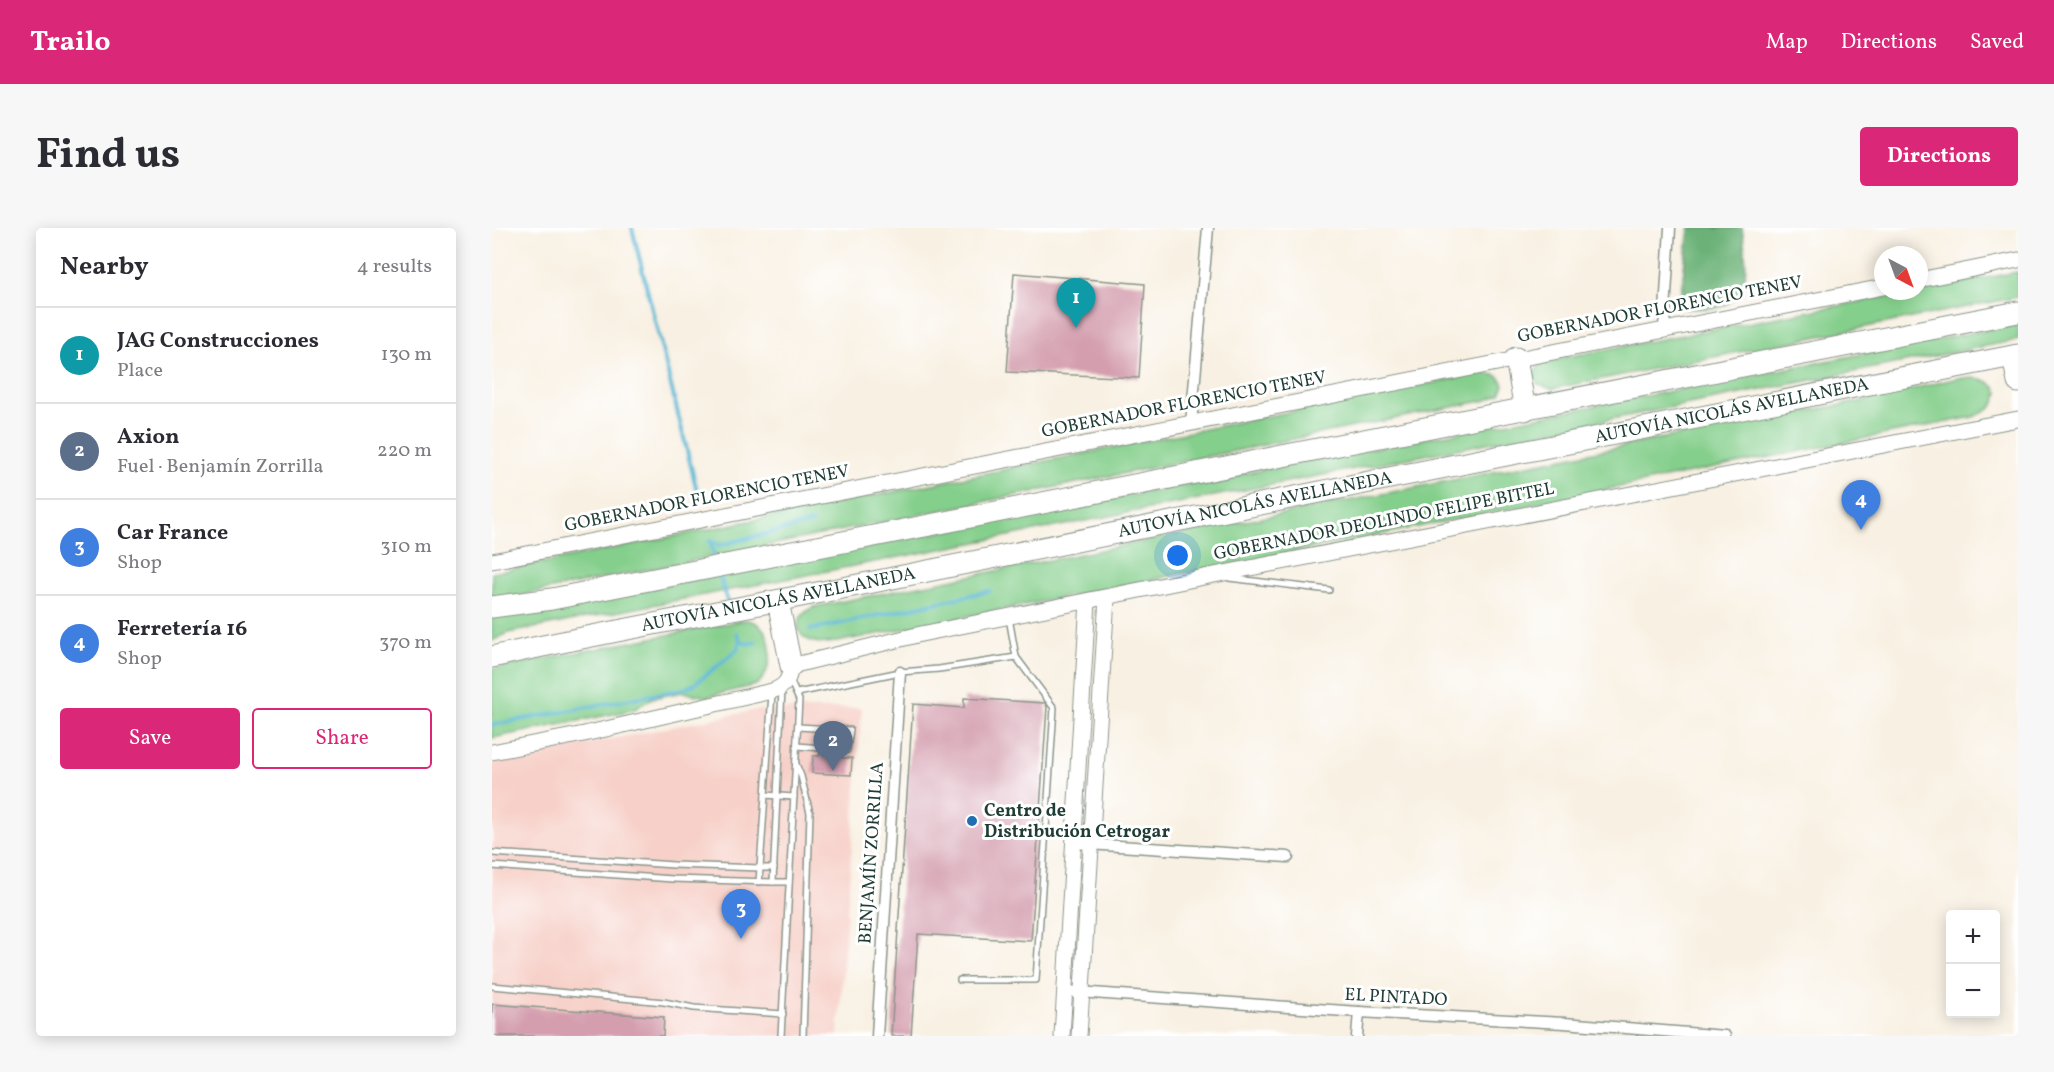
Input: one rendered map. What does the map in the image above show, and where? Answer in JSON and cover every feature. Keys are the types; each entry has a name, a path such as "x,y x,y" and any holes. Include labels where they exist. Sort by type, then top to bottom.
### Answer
{"highway":[{"path":"492,607 563,597 2018,312"},
{"path":"2016,355 2018,382"},
{"name":"AUTOVÍA NICOLÁS AVELLANEDA","path":"492,657 562,641 778,601 2016,355"},
{"path":"1516,358 1525,410"},
{"path":"778,601 787,683"}],"street":[{"path":"1191,424 1208,228"},
{"path":"1664,329 1670,228"},
{"path":"1928,278 2018,260"},
{"name":"GOBERNADOR FLORENCIO TENEV","path":"492,561 1874,289"},
{"name":"GOBERNADOR DEOLINDO FELIPE BITTEL","path":"492,752 584,734 787,683 921,634 2018,419"},
{"path":"1079,1036 1107,598"},
{"path":"1062,1036 1088,601"},
{"name":"BENJAMÍN ZORRILLA","path":"877,1036 900,672"},
{"path":"1073,843 1288,857"},
{"name":"EL PINTADO","path":"1065,991 1359,1012 1564,1023 1725,1036"},
{"path":"1357,1036 1359,1012"},
{"path":"1563,1036 1564,1023"}],"lane":[{"path":"1209,576 1329,590"},
{"path":"960,980 1036,980 1054,708 1016,657 1009,617"},
{"path":"787,683 939,669 1016,657"},
{"path":"781,1036 799,700 787,683"},
{"path":"759,882 765,795 787,683"},
{"path":"773,882 787,683"},
{"path":"797,746 847,750 850,730 798,727"},
{"path":"796,764 810,813 803,1036"},
{"path":"765,795 794,797"},
{"path":"492,853 674,865 774,868"},
{"path":"518,868 519,855"},
{"path":"549,870 550,857"},
{"path":"582,872 583,859"},
{"path":"612,874 614,861"},
{"path":"642,876 643,863"},
{"path":"673,879 674,865"},
{"path":"492,866 673,879 789,882"},
{"path":"492,986 664,1002 694,1008 783,1014"}],"shaded area":[{"path":"862,708 838,1036 492,1036 492,763 756,710"}],"green space":[{"path":"1689,228 1742,228 1746,261 1743,283 1739,293 1732,301 1721,307 1679,309"},
{"path":"2018,272 2018,297 1551,389 1538,384 1533,375 1539,366 1566,357 1874,299 1928,300 1928,289"},
{"path":"2018,324 2018,340 508,633 492,641 492,617"},
{"path":"1482,373 1493,374 1500,379 1504,385 1500,394 1487,400 522,595 492,599 492,573"},
{"path":"1958,378 1981,379 1990,383 1998,392 1996,402 1986,411 1973,417 837,642 813,642 806,639 798,629 801,618 814,607 1739,423 1858,402"},
{"path":"744,620 755,622 762,628 770,647 767,669 763,678 756,685 706,697 683,692 652,698 633,710 492,738 492,669"}],"building":[{"path":"1014,273 1145,284 1139,378 1007,372"},
{"name":"Centro de Distribución Cetrogar","path":"964,698 1045,703 1047,707 1031,941 918,934 911,1036 891,1036 913,704 964,708"},
{"path":"820,753 852,758 851,775 812,773 813,756 819,756"},
{"path":"492,1004 664,1017 663,1036 492,1036"}],"waterway":[{"path":"632,228 699,499"},
{"path":"709,541 720,545 812,523"},
{"path":"710,541 715,558"},
{"path":"720,577 728,604"},
{"path":"810,630 990,591"},
{"path":"492,725 684,689 696,683 737,650 740,640 737,633"},
{"path":"740,640 747,644 756,642"}],"place":[{"name":"JAG Construcciones","path":"1076,328"},
{"name":"Ferretería 16","path":"1861,530"},
{"name":"Axion","path":"833,771"},
{"name":"Centro de Distribución Cetrogar","path":"972,821"},
{"name":"Car France","path":"741,939"}]}
